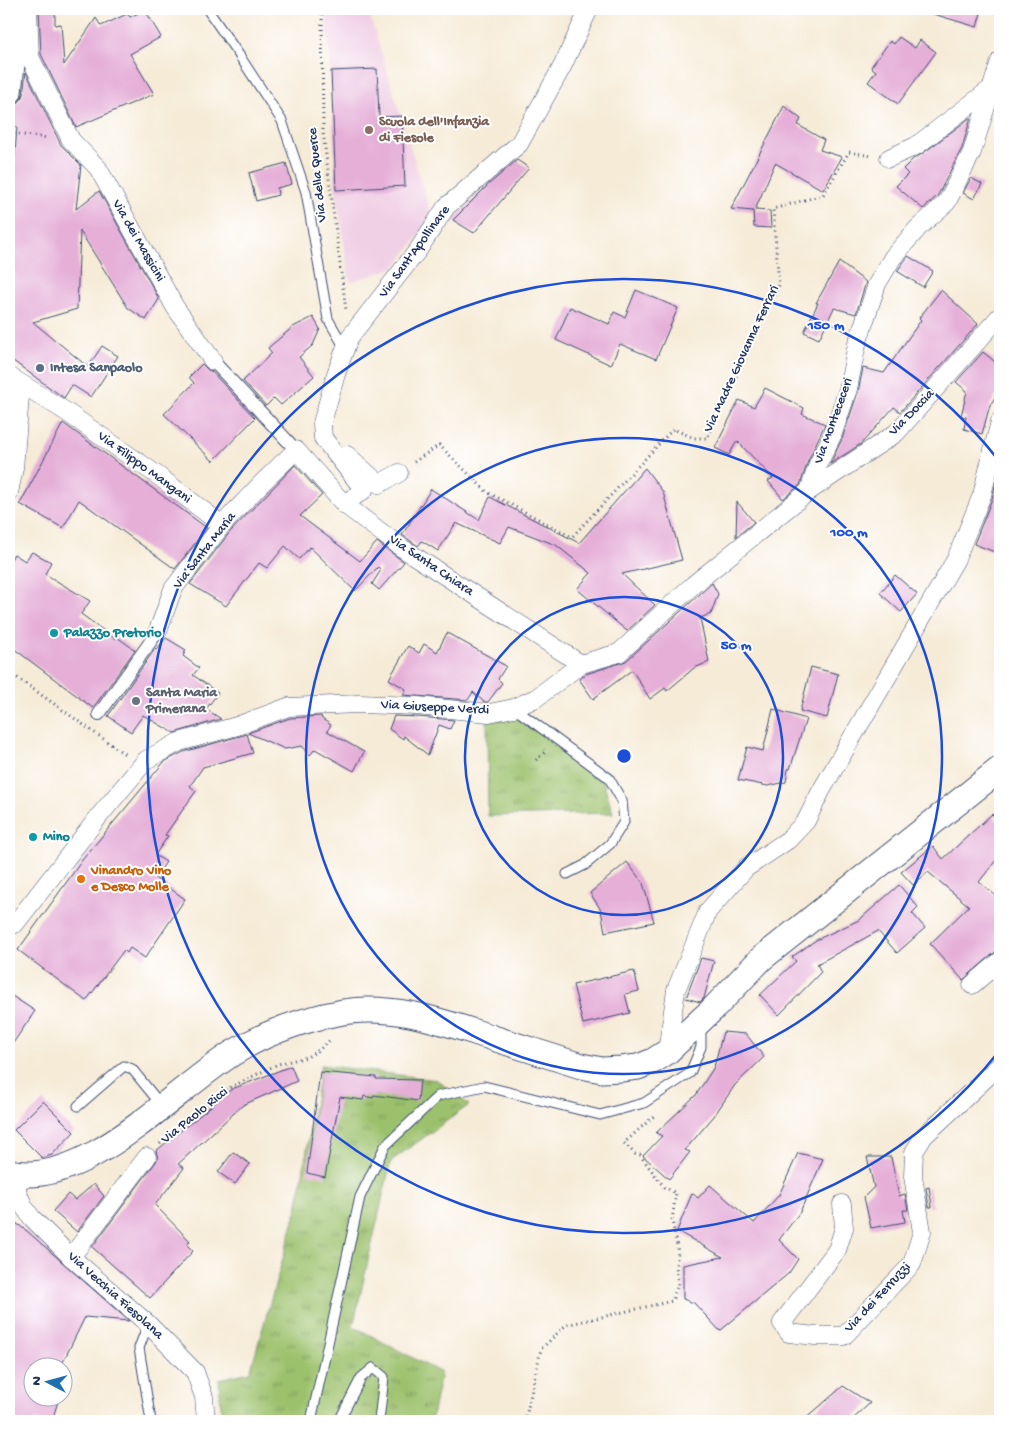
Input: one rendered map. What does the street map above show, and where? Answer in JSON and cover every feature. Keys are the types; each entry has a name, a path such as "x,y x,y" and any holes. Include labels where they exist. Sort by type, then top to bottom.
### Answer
{"main road":[{"path":"9,92 18,9"},
{"path":"14,1173 50,1172 80,1161 115,1142 233,1053 275,1030 309,1019 344,1012 369,1010 415,1015 444,1022 581,1066 602,1070 638,1067 653,1061 667,1052 715,1007 761,959 1000,769"}],"street":[{"name":"Via dei Massicini","path":"28,9 30,57 71,140 98,168 175,307 213,360 296,450"},
{"name":"Via Sant'Apollinare","path":"323,438 322,424 347,343 418,250 446,207 519,144 562,67 589,9"},
{"name":"Via Montececeri","path":"809,491 818,464 832,436 848,389 857,344 877,284 893,257 918,228 948,202 972,152 1000,61"},
{"path":"889,158 916,146 993,87"},
{"name":"Via Doccia","path":"809,491 896,433 1000,316"},
{"path":"9,494 14,468 15,380"},
{"name":"Via Filippo Mangani","path":"15,380 65,411 157,475 222,525"},
{"path":"667,1052 676,990 708,910 746,868 788,840 806,822 821,791 956,559 982,495 1000,421"},
{"path":"323,438 332,442 379,484 399,473"},
{"path":"323,438 364,490 344,504"},
{"name":"Via Santa Chiara","path":"296,450 344,504 425,564 581,664"},
{"name":"Via Santa Maria","path":"98,714 158,631 173,590 222,525 296,450"},
{"name":"Via Giuseppe Verdi","path":"143,763 179,742 237,726 288,707 358,704 418,706 490,712 514,708 536,698 581,664 619,653 693,585 809,491"},
{"path":"9,926 15,924 143,763"},
{"path":"972,985 1000,961"},
{"name":"Via dei Ferruzzi","path":"842,1204 844,1228 837,1250 782,1323 789,1333 815,1336 844,1336 912,1264 922,1232 913,1176 914,1152 924,1136 1000,1065"},
{"path":"71,1257 147,1157"},
{"name":"Via Vecchia Fiesolana","path":"14,1173 24,1207 32,1218 71,1257 148,1324 195,1372 204,1397 206,1421"}],"lane":[{"path":"207,9 239,54 282,121 306,192 328,319 347,343"},
{"path":"514,708 610,778 622,801 624,822 610,844 585,865 567,874"},
{"path":"311,1421 360,1197 385,1146 438,1096 484,1086 600,1115 644,1103 690,1073 701,1047 700,1020"},
{"path":"78,1106 124,1066 132,1069 162,1106"},
{"path":"148,1324 140,1348 151,1421"},
{"path":"339,1421 360,1378 373,1368 384,1377 379,1421"}],"path":[{"name":"Via della Querce","path":"322,9 323,132 347,343"},
{"path":"9,133 40,137"},
{"name":"Via Madre Giovanna Ferrari","path":"399,473 439,445 487,492 572,538 673,429 694,438 707,438 779,285 773,209 823,195 849,152 889,158"},
{"path":"9,672 143,763"},
{"path":"536,760 545,752 541,745"},
{"name":"Via Paolo Ricci","path":"147,1157 169,1134 225,1090 278,1064 307,1057 319,1050 337,1033 344,1012"},
{"path":"524,1421 541,1349 566,1325 672,1301 678,1284 676,1266 678,1252 672,1220 676,1193 664,1187 640,1155 635,1154 624,1143 661,1110"}],"shaded area":[{"name":"Scuola dell'Infanzia di Fiesole","path":"350,9 368,9 432,218 394,268 350,282 336,190 331,71 326,15"}],"green space":[{"path":"516,715 602,777 613,813 488,816 487,721"},
{"path":"321,1065 437,1080 469,1105 391,1161 353,1326 441,1373 431,1421 222,1421 219,1379 250,1372 297,1210"}],"building":[{"path":"39,9 55,9 55,25 61,24 64,65 96,18 101,26 127,14 130,17 145,10 161,37 130,54 154,94 76,127 41,54"},
{"path":"931,9 982,9 977,27 930,13"},
{"path":"899,37 915,48 920,40 936,52 898,104 868,82 876,71 871,67 890,41 894,44"},
{"path":"377,69 379,117 402,116 405,186 336,190 331,71"},
{"path":"26,72 61,145 81,165 76,209 99,191 159,299 146,320 128,308 80,231 77,309 33,322 88,367 102,346 118,356 91,397 72,385 64,398 9,358 9,229 17,127 12,126 14,105 20,101 23,94"},
{"path":"784,106 801,119 798,125 824,140 820,150 842,157 823,190 775,163 755,210 770,211 771,228 754,227 753,211 731,209"},
{"path":"971,117 962,148 938,195 923,209 896,186 908,174 903,169 913,159"},
{"path":"517,160 529,168 474,233 453,220 489,184"},
{"path":"286,163 292,184 277,188 278,195 256,201 249,173"},
{"path":"971,178 982,184 974,199 963,193"},
{"path":"908,256 933,271 923,287 897,271"},
{"path":"839,262 866,282 856,314 834,308 819,339 804,332 818,303 816,303"},
{"path":"636,290 678,308 656,359 620,344 611,365 556,340 570,307 609,324 614,312 625,317"},
{"path":"941,290 978,324 900,412 894,407 861,444 830,464 842,439 858,392 863,368 884,373 921,320 919,318"},
{"path":"313,317 320,329 313,345 299,357 314,376 281,405 274,398 266,406 243,381 272,353 268,348 293,327"},
{"path":"983,352 1000,366 1000,390 990,405 982,434 964,429 966,417 961,416 967,391 956,382"},
{"path":"202,364 211,371 255,418 213,461 164,414 194,383 189,377"},
{"path":"765,388 804,408 802,414 825,424 808,461 800,485 783,499 768,481 773,478 737,441 729,455 715,448 739,400 754,407"},
{"path":"63,423 207,528 175,569 79,500 63,528 20,504"},
{"path":"295,465 322,495 300,516 360,561 377,542 404,562 379,590 372,584 381,570 378,567 355,591 310,547 299,559 285,546 267,568 259,563 226,606 190,584 230,532"},
{"path":"1000,465 1000,554 974,544 992,499"},
{"path":"645,468 663,492 682,560 622,574 655,605 627,631 577,589 591,573 556,545 509,527 500,543 456,523 438,551 422,541 418,546 402,535 431,489 479,520 490,497 579,543"},
{"path":"737,502 754,522 736,537"},
{"name":"Palazzo Pretorio","path":"32,552 51,562 45,574 90,601 81,614 115,639 117,637 135,650 93,708 9,645 9,563 14,554 25,561"},
{"path":"895,575 917,594 901,612 880,593"},
{"path":"712,583 718,594 711,614 700,618 709,662 694,668 667,691 665,688 650,699 632,670 593,699 579,679 586,674 626,661"},
{"path":"447,633 506,666 498,679 502,683 488,702 484,702 473,692 468,700 403,695 406,689 389,679 408,646 419,653 424,644 437,652"},
{"path":"166,638 186,650 183,656 199,668 193,675 218,693 206,709 221,719 174,733 143,715 131,732 108,716 155,649"},
{"path":"811,667 838,674 827,718 800,711"},
{"path":"773,709 806,719 790,769 788,769 786,782 768,786 738,780 747,747 763,751"},
{"path":"321,716 322,719 331,725 327,731 364,752 354,771 315,749 310,755 302,746 285,749 248,733 290,718"},
{"path":"394,716 454,720 450,729 439,725 428,755 404,736 403,739 389,729"},
{"path":"247,734 253,753 203,767 190,786 196,791 165,835 168,836 155,855 166,862 155,878 185,899 145,958 130,948 127,953 124,950 86,1001 18,950 83,859 164,762 183,752"},
{"path":"992,814 1000,824 1000,855 979,882 1000,899 1000,948 963,980 930,944 969,906 928,872 913,885 901,872 933,846 943,859"},
{"path":"627,862 643,883 654,922 605,932 601,910 590,893"},
{"path":"899,885 918,907 912,913 925,928 897,953 878,931 817,964 821,972 779,1015 760,995 796,961 792,957 816,940 859,920"},
{"path":"701,958 714,961 704,998 700,1002 686,998"},
{"path":"634,971 639,991 625,994 630,1013 583,1024 573,985"},
{"path":"9,994 35,1011 9,1049"},
{"path":"723,1032 746,1034 764,1057 735,1085 714,1116 685,1150 690,1152 669,1179 643,1156 662,1136 656,1133 696,1095 714,1067"},
{"path":"291,1066 297,1081 243,1105 178,1164 184,1168 155,1205 190,1241 187,1245 193,1251 150,1298 92,1247 155,1163 158,1158 156,1151 232,1089"},
{"path":"320,1072 376,1077 376,1079 420,1080 418,1101 374,1095 373,1098 364,1096 363,1100 340,1097 325,1177 307,1173"},
{"path":"43,1101 74,1132 52,1155 42,1158 14,1130"},
{"path":"233,1152 250,1164 235,1184 218,1172"},
{"path":"798,1153 823,1159 800,1212 779,1240 798,1259 789,1273 720,1331 694,1303 683,1299 683,1265 723,1257 677,1231 692,1193 698,1198 710,1185 754,1223 779,1195"},
{"path":"867,1157 891,1157 899,1196 905,1194 908,1210 903,1210 905,1222 871,1228 864,1197 874,1187"},
{"path":"94,1184 104,1196 77,1232 53,1211 68,1194 75,1200"},
{"path":"929,1187 932,1207 929,1207 926,1188"},
{"path":"9,1218 27,1231 129,1321 85,1317 65,1358 22,1358 22,1408 56,1408 52,1421 9,1421"},
{"path":"843,1386 870,1403 851,1421 803,1421"}],"place":[{"name":"Scuola dell'Infanzia di Fiesole","path":"369,130"},
{"name":"Intesa Sanpaolo","path":"40,368"},
{"name":"Palazzo Pretorio","path":"54,633"},
{"name":"Santa Maria Primerana","path":"136,701"},
{"name":"Mino","path":"33,837"},
{"name":"Vinandro Vino e Desco Molle","path":"81,879"}]}
